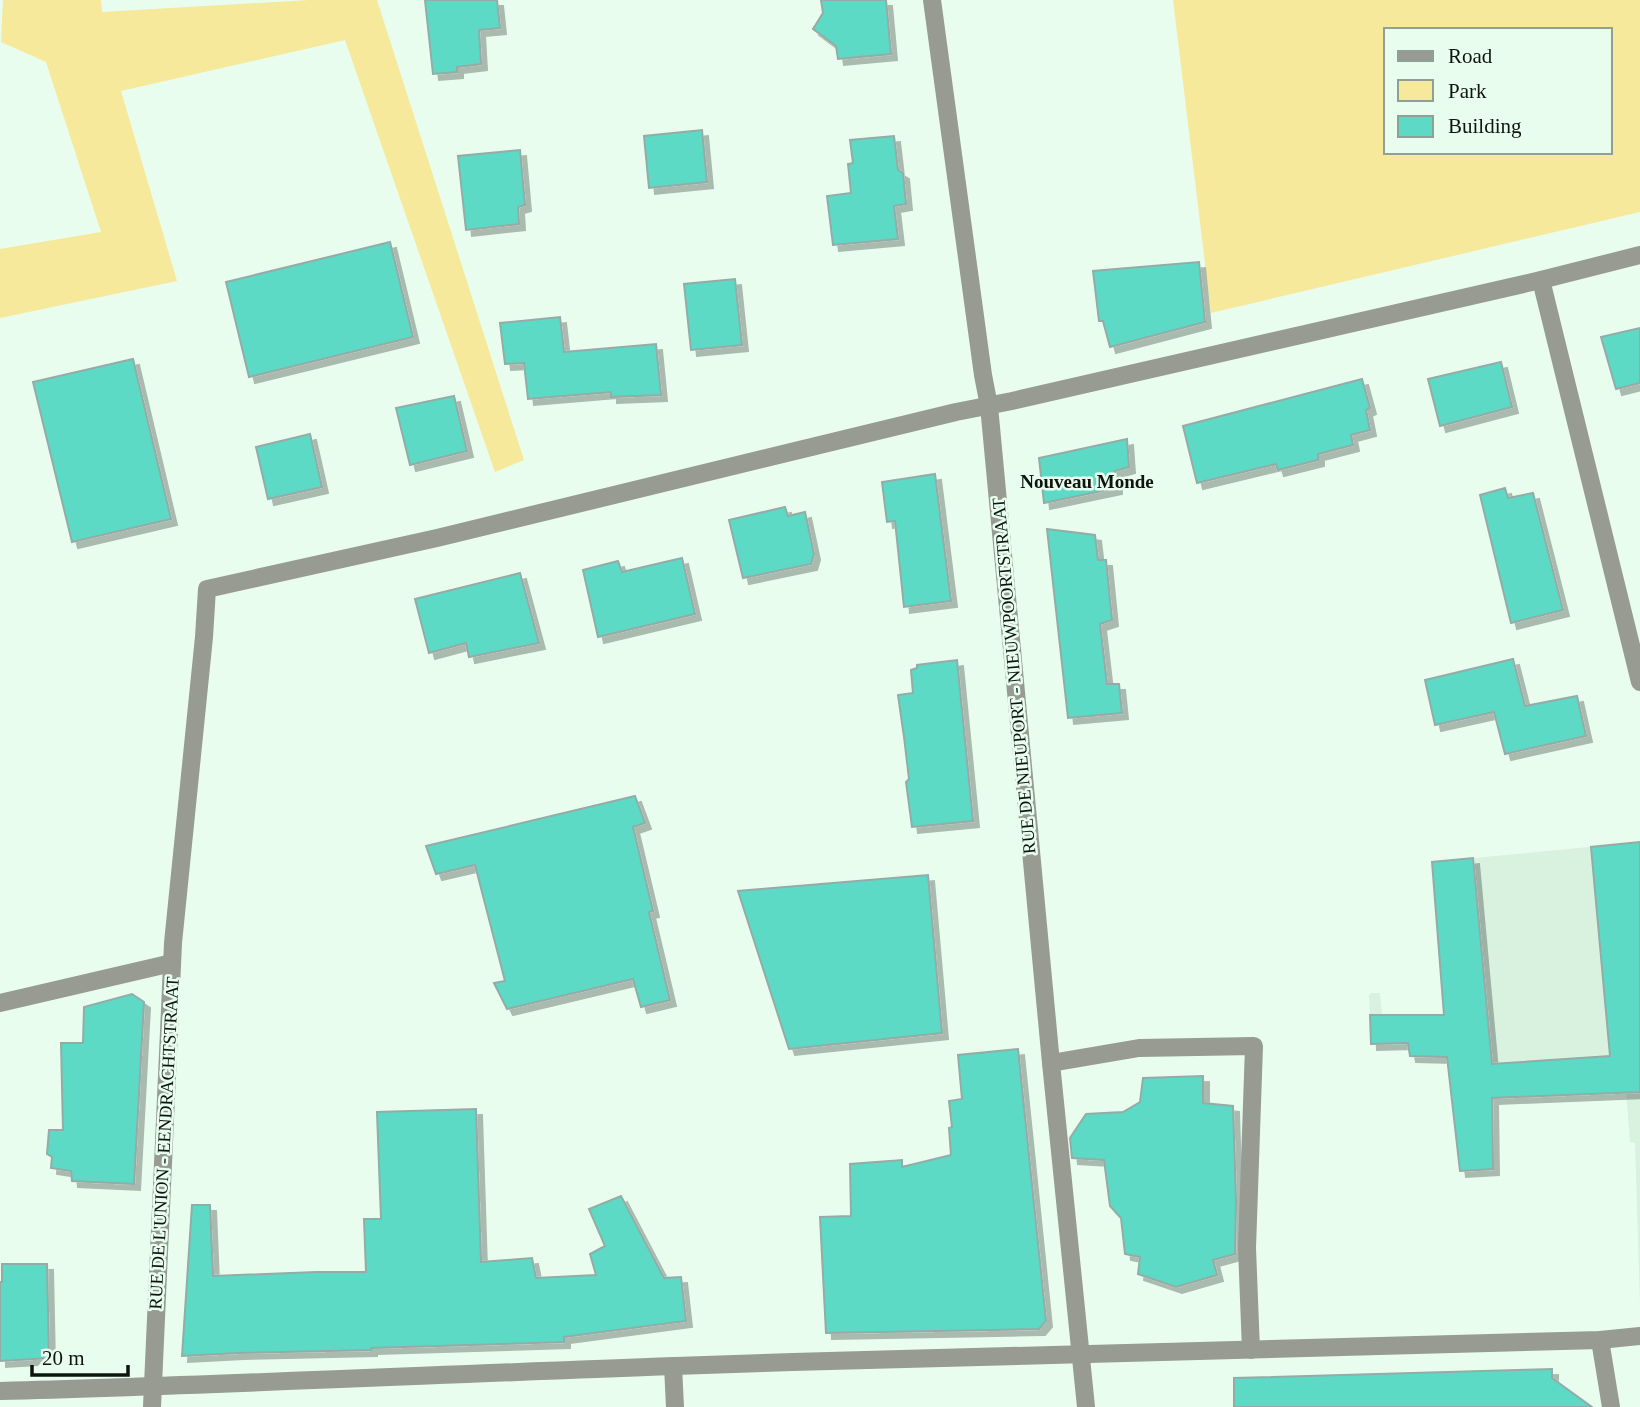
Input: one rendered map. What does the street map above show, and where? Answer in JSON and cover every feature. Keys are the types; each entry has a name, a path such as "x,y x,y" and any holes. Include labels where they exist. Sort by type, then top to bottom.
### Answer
{"street":[{"name":"RUE DE NIEUPORT - NIEUWPOORTSTRAAT","path":"932,0 989,406 1086,1407"},
{"path":"989,406 1640,255"},
{"path":"1541,280 1640,682"},
{"name":"RUE DE L'UNION - EENDRACHTSTRAAT","path":"152,1407 172,963 207,589 437,538 989,406"},
{"path":"0,1003 172,963"},
{"path":"1051,1063 1139,1048 1254,1046 1247,1248 1251,1350"},
{"path":"0,1391 673,1366 1600,1340 1640,1336"},
{"path":"1600,1340 1611,1407"},
{"path":"673,1366 675,1407"}],"shaded area":[{"path":"1640,842 1640,1304 1635,1143 1630,1142 1626,1092 1493,1099 1493,1169 1447,1057 1410,1056 1408,1043 1371,1044 1369,995 1380,993 1382,1015 1411,1015 1412,1027 1444,1027 1432,862"}],"green space":[{"path":"3,0 101,0 102,12 309,0 377,0 524,460 495,472 345,40 121,91 177,281 0,318 0,249 101,232 46,62 1,42"},
{"path":"1173,0 1640,0 1640,212 1211,313"}],"building":[{"path":"425,0 497,0 500,28 479,30 481,64 457,67 457,72 433,74"},
{"path":"821,0 886,0 891,54 838,59 836,46 813,29 823,13"},
{"path":"702,130 707,182 649,188 644,136"},
{"path":"894,136 898,170 903,173 906,204 894,206 898,239 833,245 827,196 851,193 848,164 853,163 850,140"},
{"path":"520,150 525,205 518,207 519,224 466,230 458,156"},
{"path":"390,242 413,337 249,377 226,282"},
{"path":"1199,262 1205,322 1110,347 1103,321 1099,321 1093,271"},
{"path":"735,279 742,345 691,350 684,284"},
{"path":"560,317 564,352 656,344 661,395 611,397 611,392 528,399 524,363 505,364 500,323"},
{"path":"1640,328 1640,383 1616,389 1601,337"},
{"path":"133,359 171,519 72,542 33,382"},
{"path":"1501,362 1512,407 1440,426 1428,379"},
{"path":"1362,379 1370,408 1366,410 1370,430 1351,435 1353,445 1318,454 1318,460 1278,470 1276,464 1197,483 1183,426"},
{"path":"454,396 467,451 410,465 396,408"},
{"path":"310,434 322,487 268,499 256,447"},
{"path":"1127,439 1129,467 1115,471 1116,488 1044,503 1039,458"},
{"path":"935,474 951,601 904,607 895,521 887,522 882,482"},
{"path":"1505,488 1508,498 1533,493 1563,610 1511,623 1480,495"},
{"path":"785,507 788,516 805,512 814,554 811,564 743,578 729,520"},
{"path":"1047,529 1095,535 1098,560 1106,560 1112,620 1100,624 1107,684 1119,684 1122,713 1068,718"},
{"path":"682,558 695,614 598,637 583,570 618,561 622,572"},
{"path":"520,573 539,643 469,657 466,643 429,653 415,599"},
{"path":"1513,659 1525,706 1577,696 1586,736 1505,754 1494,712 1435,725 1425,680"},
{"path":"957,660 973,821 912,827 898,695 913,693 911,670 917,668 917,665"},
{"path":"635,796 645,823 633,827 653,911 649,912 670,1000 641,1007 633,979 507,1009 494,983 505,981 475,865 436,874 426,846"},
{"path":"1640,842 1640,1092 1492,1098 1493,1169 1460,1171 1447,1057 1410,1056 1408,1043 1371,1044 1370,1015 1444,1015 1432,862 1473,858 1492,1064 1610,1056 1591,847"},
{"path":"928,875 942,1033 789,1049 738,891"},
{"path":"132,994 144,1002 134,1184 72,1181 71,1171 51,1168 52,1157 47,1154 49,1130 63,1130 61,1043 83,1043 84,1007"},
{"path":"1018,1049 1046,1321 1039,1329 826,1333 820,1217 851,1216 850,1164 902,1160 902,1167 951,1155 949,1101 962,1099 958,1055"},
{"path":"1203,1076 1203,1103 1233,1106 1235,1254 1213,1260 1217,1275 1176,1287 1138,1274 1140,1257 1125,1254 1121,1218 1110,1206 1104,1160 1072,1158 1070,1138 1086,1114 1123,1112 1140,1102 1143,1078"},
{"path":"476,1109 481,1262 532,1258 536,1278 596,1275 590,1254 605,1246 589,1209 621,1196 664,1278 681,1277 686,1321 564,1337 564,1342 182,1356 192,1205 210,1205 213,1276 366,1272 364,1219 381,1219 377,1112"},
{"path":"2,1264 47,1264 49,1358 0,1361"},
{"path":"1552,1369 1552,1378 1592,1407 1234,1407 1234,1378"}],"district":[{"name":"Nouveau Monde","path":"1087,481"}]}
